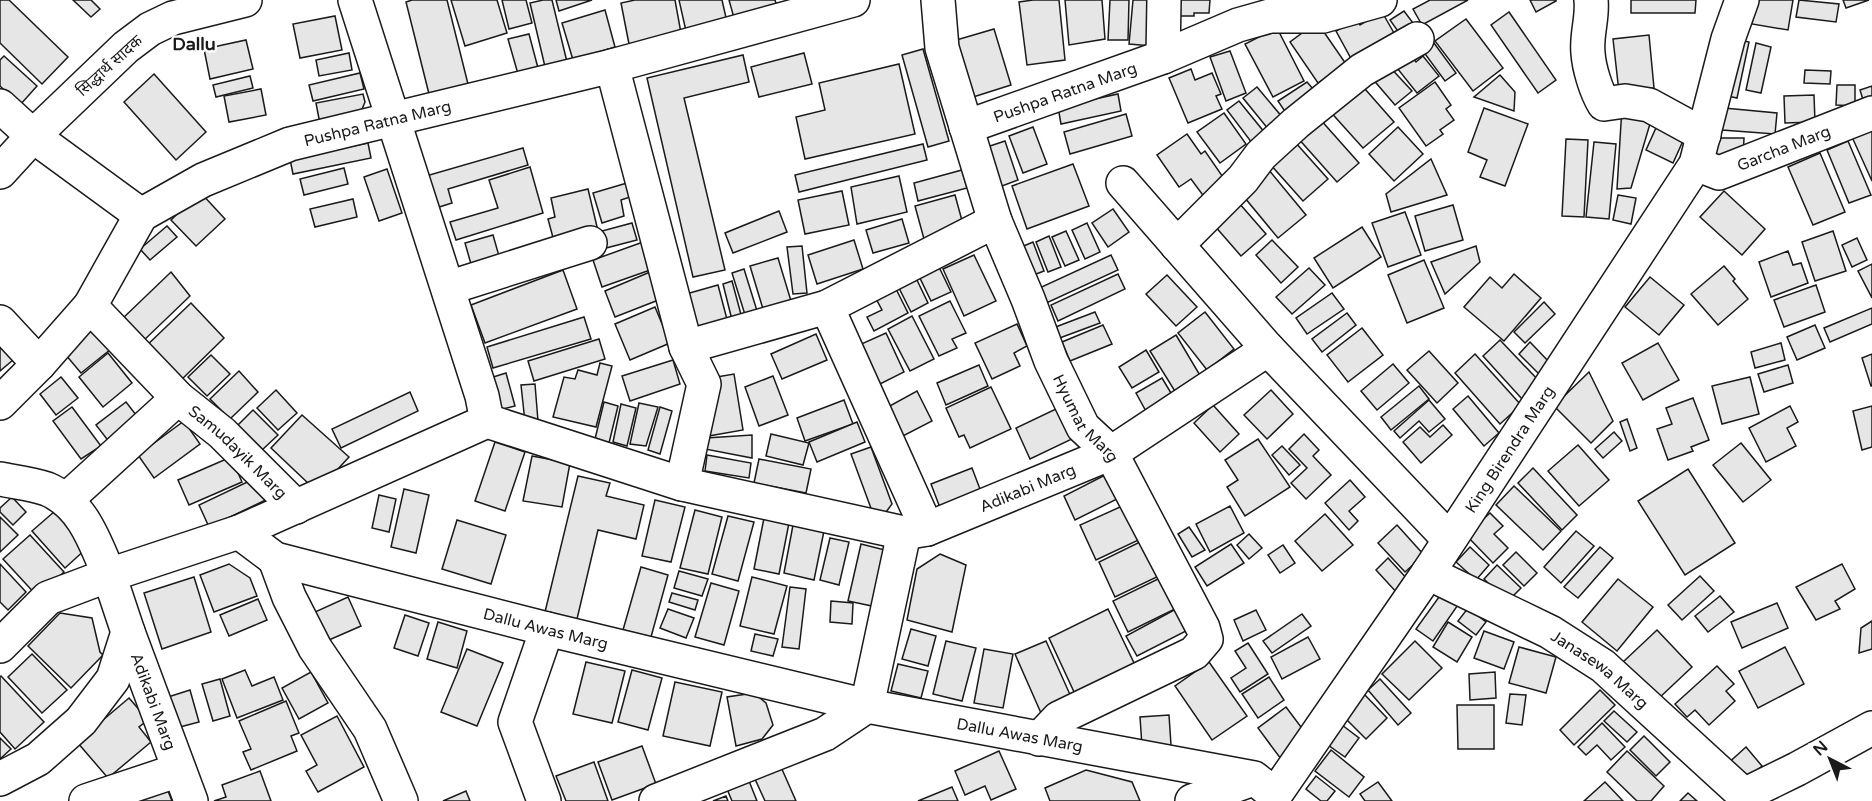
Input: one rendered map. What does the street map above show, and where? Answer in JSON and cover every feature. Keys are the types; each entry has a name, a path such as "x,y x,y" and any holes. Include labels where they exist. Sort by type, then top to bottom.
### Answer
{"street":[{"name":"सिद्धार्थ सादक","path":"0,172 33,136 126,47 150,29 173,18 245,0"},
{"path":"355,0 482,396 487,421"},
{"name":"Pushpa Ratna Marg","path":"141,215 202,180 290,144 612,66 853,0"},
{"name":"Hyumat Marg","path":"938,0 942,48 995,221 1028,298 1051,361 1083,427 1111,453 1203,628 1206,639 1194,653 1059,718 1039,739"},
{"path":"1163,57 1164,0"},
{"name":"Pushpa Ratna Marg","path":"966,127 1163,57 1238,25 1270,16 1323,16 1380,0"},
{"name":"Garcha Marg","path":"1591,0 1593,11 1587,53 1598,94 1604,104 1625,102 1649,105 1700,150 1719,173 1872,113"},
{"name":"King Birendra Marg","path":"1269,791 1428,573 1700,150 1728,39 1742,0"},
{"path":"1177,245 1243,179 1261,155 1296,123 1362,70 1417,39"},
{"path":"612,66 686,347 704,384 682,484"},
{"path":"0,106 33,136 141,215 90,306 39,364 0,403"},
{"path":"1123,183 1268,348 1449,539"},
{"path":"686,347 827,307 995,221"},
{"path":"448,288 590,243"},
{"name":"Samudayik Marg","path":"90,306 178,398 222,433 296,507"},
{"path":"656,801 825,734 867,706 915,531 827,307"},
{"path":"0,322 39,364"},
{"name":"Adikabi Marg","path":"915,531 1111,453 1268,348"},
{"name":"Samudayik Marg","path":"66,500 178,398"},
{"path":"0,646 48,598 109,575 239,532 487,421 682,484 915,531"},
{"path":"0,479 46,489 66,500 80,515 90,531 109,575 128,632 112,679 81,721 38,759 0,779"},
{"name":"Dallu Awas Marg","path":"239,532 275,559 547,629 867,706 1039,739 1269,791"},
{"path":"275,559 289,597 315,648 370,729 401,801"},
{"name":"Janasewa Marg","path":"1428,573 1550,632 1603,666 1744,798"},
{"path":"544,801 515,722 547,629"},
{"name":"Adikabi Marg","path":"128,632 191,801"},
{"path":"1744,798 1872,728"},
{"name":"Adikabi Marg","path":"86,801 179,770"},
{"path":"1192,801 1269,791"}],"building":[{"path":"0,0 9,0 68,57 42,84 0,43"},
{"path":"73,0 91,0 100,9 91,17"},
{"path":"447,0 468,84 429,94 406,2"},
{"path":"451,0 497,0 507,33 465,46"},
{"path":"502,0 526,0 532,23 509,29"},
{"path":"552,0 568,66 546,71 530,3"},
{"path":"556,0 592,0 559,11"},
{"path":"635,0 675,0 681,33 629,44 621,3"},
{"path":"679,0 722,0 727,22 686,31"},
{"path":"729,0 775,0 779,13 736,25"},
{"path":"1059,0 1065,60 1027,65 1019,2"},
{"path":"1065,0 1102,0 1105,39 1069,45"},
{"path":"1110,0 1129,0 1128,40 1108,40"},
{"path":"1133,0 1155,0 1152,46 1129,44"},
{"path":"1170,0 1210,0 1209,13 1194,13 1194,16 1170,16"},
{"path":"1430,0 1468,0 1422,25 1413,9"},
{"path":"1530,0 1556,0 1556,1 1536,12"},
{"path":"1631,0 1696,0 1695,13 1631,13"},
{"path":"1756,0 1793,0 1788,30 1752,24"},
{"path":"1799,0 1839,4 1836,22 1796,17"},
{"path":"1843,0 1869,0 1846,8"},
{"path":"605,10 615,47 573,60 562,23"},
{"path":"1404,11 1416,27 1402,37 1390,20"},
{"path":"1382,12 1398,40 1354,64 1336,31 1357,19 1360,25"},
{"path":"1509,12 1556,80 1538,93 1491,25"},
{"path":"335,16 342,50 300,58 293,24"},
{"path":"1466,19 1503,68 1473,91 1435,41"},
{"path":"1317,22 1346,64 1318,83 1290,42"},
{"path":"1277,28 1304,81 1273,97 1245,44"},
{"path":"994,29 1011,85 970,98 953,41"},
{"path":"529,34 538,68 518,74 508,39"},
{"path":"1649,35 1654,88 1619,92 1613,39"},
{"path":"1431,39 1456,73 1445,81 1420,47"},
{"path":"1735,39 1749,42 1737,98 1723,95"},
{"path":"246,40 253,69 210,79 204,49"},
{"path":"1756,43 1771,47 1761,93 1746,90"},
{"path":"923,49 949,141 928,147 902,55"},
{"path":"1230,51 1246,93 1226,101 1210,57"},
{"path":"1408,52 1416,62 1423,56 1439,76 1417,93 1393,63"},
{"path":"349,53 352,70 319,76 316,60"},
{"path":"804,53 812,84 759,97 751,67"},
{"path":"743,55 749,82 684,98 725,270 693,277 647,78"},
{"path":"4,56 37,86 20,105 0,86 0,60"},
{"path":"899,64 915,134 805,159 796,117 825,110 819,83"},
{"path":"1387,64 1412,91 1395,105 1371,77"},
{"path":"1191,69 1195,80 1212,73 1221,94 1216,96 1222,109 1188,123 1169,78"},
{"path":"1805,70 1831,71 1830,84 1804,83"},
{"path":"360,73 364,89 313,101 309,85"},
{"path":"154,74 206,132 176,160 124,102"},
{"path":"1500,75 1515,92 1514,111 1474,97"},
{"path":"250,76 253,88 216,97 213,85"},
{"path":"1358,81 1394,122 1363,148 1327,108"},
{"path":"1307,82 1319,96 1290,119 1278,101"},
{"path":"1435,82 1451,105 1446,109 1454,120 1440,130 1443,134 1426,146 1399,108"},
{"path":"1837,85 1855,85 1855,106 1836,105"},
{"path":"1872,86 1872,100 1864,103 1860,90"},
{"path":"1257,87 1283,118 1269,130 1243,98"},
{"path":"261,89 266,115 229,122 224,96"},
{"path":"363,94 365,102 360,114 320,124 316,103"},
{"path":"1118,94 1121,111 1061,124 1058,107"},
{"path":"1814,95 1815,122 1785,123 1784,96"},
{"path":"1239,101 1265,133 1252,143 1227,110"},
{"path":"1622,107 1652,117 1631,188 1617,189"},
{"path":"1484,108 1528,124 1505,186 1480,177 1487,160 1468,152"},
{"path":"1724,108 1777,113 1775,134 1722,130"},
{"path":"1224,113 1246,144 1220,163 1197,132"},
{"path":"1126,114 1132,136 1070,154 1064,132"},
{"path":"1319,118 1359,163 1337,182 1297,137"},
{"path":"1660,119 1687,132 1673,163 1646,150"},
{"path":"1033,127 1047,164 1023,173 1009,136"},
{"path":"1398,127 1423,154 1394,181 1369,154"},
{"path":"1872,129 1872,181 1852,137"},
{"path":"1187,134 1201,154 1205,151 1227,183 1205,198 1191,179 1179,187 1157,155"},
{"path":"1716,138 1744,138 1743,159 1716,159"},
{"path":"1566,139 1588,140 1584,217 1562,216"},
{"path":"1005,141 1018,180 994,189 981,149"},
{"path":"1848,141 1871,195 1849,203 1827,150"},
{"path":"1295,142 1328,179 1303,201 1270,164"},
{"path":"1594,142 1616,144 1609,219 1586,217"},
{"path":"368,143 371,158 293,174 290,159"},
{"path":"923,144 927,160 799,192 795,175"},
{"path":"523,148 528,165 448,189 452,203 436,208 426,176"},
{"path":"1820,153 1845,212 1813,225 1788,167"},
{"path":"1431,159 1447,195 1391,212 1386,194"},
{"path":"1073,164 1089,206 1027,229 1012,186"},
{"path":"530,167 543,213 456,240 450,222 498,208 489,180"},
{"path":"344,168 348,184 304,195 300,179"},
{"path":"387,169 402,213 379,221 364,177"},
{"path":"1268,169 1306,215 1278,238 1240,192"},
{"path":"962,170 967,188 918,201 914,183"},
{"path":"899,176 907,212 857,224 851,187"},
{"path":"627,183 630,197 621,200 624,216 602,223 593,193"},
{"path":"588,189 599,235 555,245 548,219 555,217 551,198"},
{"path":"842,191 849,225 805,234 798,200"},
{"path":"1724,191 1765,229 1742,255 1700,217"},
{"path":"200,192 225,219 196,246 171,220"},
{"path":"955,195 964,228 924,239 915,206"},
{"path":"1618,195 1636,198 1631,224 1613,220"},
{"path":"353,199 357,217 315,227 310,209"},
{"path":"1239,203 1266,234 1241,256 1214,225"},
{"path":"1453,205 1463,240 1425,251 1415,216"},
{"path":"1113,209 1129,232 1108,247 1092,223"},
{"path":"779,211 787,232 733,253 725,233"},
{"path":"1405,212 1421,255 1388,267 1372,223"},
{"path":"902,219 909,243 873,253 866,230"},
{"path":"632,223 637,240 606,248 602,231"},
{"path":"1087,223 1100,252 1085,259 1072,230"},
{"path":"167,226 177,237 150,260 140,249"},
{"path":"1362,227 1381,257 1333,288 1314,258"},
{"path":"1066,231 1079,260 1065,266 1052,237"},
{"path":"1833,231 1846,271 1815,281 1802,242"},
{"path":"493,235 499,256 471,264 465,243"},
{"path":"1049,236 1061,267 1048,272 1036,242"},
{"path":"1857,238 1867,260 1852,267 1842,245"},
{"path":"854,240 863,269 817,284 808,255"},
{"path":"1272,240 1298,267 1281,283 1256,255"},
{"path":"643,242 653,269 602,287 593,260"},
{"path":"1033,242 1044,271 1031,276 1019,248"},
{"path":"802,246 807,293 793,294 787,247"},
{"path":"1476,246 1480,262 1445,294 1431,262"},
{"path":"1788,251 1793,265 1801,263 1808,283 1771,297 1759,262"},
{"path":"974,255 996,301 964,316 943,269"},
{"path":"1111,255 1118,270 1042,305 1035,290"},
{"path":"778,258 791,301 763,309 750,266"},
{"path":"1424,260 1444,308 1407,323 1388,275"},
{"path":"1872,264 1872,298 1858,271"},
{"path":"938,265 951,292 931,301 918,274"},
{"path":"1724,266 1748,299 1718,325 1691,294"},
{"path":"1309,268 1325,285 1292,314 1276,297"},
{"path":"744,269 758,314 746,318 732,273"},
{"path":"563,270 577,309 485,343 471,305"},
{"path":"171,272 190,296 140,344 121,320"},
{"path":"650,272 661,299 615,317 605,291"},
{"path":"1118,274 1125,289 1058,321 1051,305"},
{"path":"1514,274 1541,298 1504,341 1464,307 1490,277 1502,288"},
{"path":"1167,275 1197,307 1176,326 1146,294"},
{"path":"915,276 928,303 911,312 897,284"},
{"path":"1650,277 1684,305 1659,335 1625,307"},
{"path":"732,281 743,322 733,324 723,284"},
{"path":"718,285 729,327 697,336 686,294"},
{"path":"894,285 908,313 874,331 867,317 882,310 874,295"},
{"path":"1816,285 1825,312 1784,327 1774,300"},
{"path":"1332,293 1344,309 1307,334 1296,318"},
{"path":"950,301 966,333 952,339 957,348 939,356 919,316"},
{"path":"1544,302 1555,314 1525,343 1514,332"},
{"path":"191,303 224,338 176,385 142,350"},
{"path":"655,307 670,343 630,360 615,324"},
{"path":"1872,308 1872,324 1830,342 1824,328"},
{"path":"1095,312 1100,323 1057,339 1053,328"},
{"path":"1205,312 1234,349 1207,370 1178,333"},
{"path":"1347,313 1356,325 1322,352 1312,339"},
{"path":"912,316 934,359 910,371 888,329"},
{"path":"584,317 591,339 493,368 487,347"},
{"path":"90,323 111,349 81,373 60,348"},
{"path":"1017,324 1027,346 1014,353 1020,366 992,379 975,343"},
{"path":"1103,325 1112,344 1070,361 1062,342"},
{"path":"1815,325 1825,348 1797,360 1787,337"},
{"path":"1362,328 1383,355 1348,382 1327,355"},
{"path":"886,333 904,372 878,385 859,345"},
{"path":"816,334 827,360 782,379 771,354"},
{"path":"1176,335 1201,377 1176,393 1150,351"},
{"path":"599,339 605,359 534,381 528,361"},
{"path":"1500,340 1540,382 1522,399 1483,356"},
{"path":"1530,342 1550,363 1539,374 1519,354"},
{"path":"1658,343 1679,380 1643,400 1622,363"},
{"path":"1781,343 1785,360 1755,368 1751,352"},
{"path":"0,346 13,360 0,371"},
{"path":"1146,350 1159,372 1132,388 1119,367"},
{"path":"1429,351 1458,383 1437,403 1407,370"},
{"path":"108,353 132,383 103,407 79,377"},
{"path":"1475,354 1521,405 1500,424 1455,373"},
{"path":"1872,354 1872,386 1871,386 1862,358"},
{"path":"211,355 230,374 207,396 188,377"},
{"path":"673,360 680,384 630,401 622,376"},
{"path":"600,363 612,366 596,427 553,417 564,377 575,379 578,370 597,375"},
{"path":"1393,364 1409,383 1377,410 1361,391"},
{"path":"979,365 988,386 946,405 937,383"},
{"path":"1788,365 1793,383 1764,392 1758,374"},
{"path":"239,371 258,392 230,419 210,399"},
{"path":"1589,372 1613,421 1591,443 1554,406"},
{"path":"506,373 515,406 498,410 490,378"},
{"path":"734,374 743,430 703,437 711,378"},
{"path":"773,376 788,415 759,426 745,387"},
{"path":"61,377 78,398 56,415 40,394"},
{"path":"1750,377 1759,414 1722,424 1712,386"},
{"path":"1162,378 1174,398 1147,413 1136,393"},
{"path":"535,384 538,421 525,422 521,385"},
{"path":"1419,386 1429,399 1391,430 1381,417"},
{"path":"991,387 1011,429 970,448 964,435 959,437 946,408"},
{"path":"276,390 297,413 278,430 257,408"},
{"path":"1271,390 1293,414 1267,439 1244,415"},
{"path":"917,391 932,421 901,437 886,408"},
{"path":"410,392 418,411 341,448 332,429"},
{"path":"1468,396 1499,433 1484,446 1453,409"},
{"path":"1693,398 1709,440 1691,447 1693,451 1668,460 1657,429 1672,424 1666,408"},
{"path":"844,400 853,424 805,441 797,418"},
{"path":"1429,400 1445,419 1429,432 1419,421 1400,438 1394,431"},
{"path":"126,402 140,420 110,443 96,425"},
{"path":"604,402 618,406 609,443 595,439"},
{"path":"639,403 658,407 646,446 630,444"},
{"path":"621,404 636,408 627,446 613,442"},
{"path":"1213,405 1239,434 1220,452 1194,423"},
{"path":"1790,406 1798,422 1787,428 1796,446 1766,462 1749,428"},
{"path":"1872,406 1872,447 1862,450 1853,411"},
{"path":"72,407 101,446 81,459 53,421"},
{"path":"660,407 672,411 660,454 648,450"},
{"path":"1058,408 1072,439 1030,459 1016,428"},
{"path":"253,410 278,435 261,451 236,427"},
{"path":"302,415 349,457 325,483 309,484 271,448"},
{"path":"1627,419 1637,448 1630,451 1620,422"},
{"path":"184,421 200,444 154,478 138,455"},
{"path":"857,422 865,442 817,462 809,442"},
{"path":"1443,425 1452,435 1421,463 1403,442 1420,427 1430,437"},
{"path":"1614,432 1622,441 1603,458 1595,449"},
{"path":"771,434 809,443 803,465 766,456"},
{"path":"1304,434 1319,450 1313,456 1331,475 1306,499 1291,483 1307,468 1289,449"},
{"path":"752,435 752,458 705,449 706,438"},
{"path":"1258,439 1290,487 1245,516 1227,487 1238,480 1225,460"},
{"path":"495,442 525,452 505,511 475,501"},
{"path":"1741,443 1771,480 1743,502 1713,465"},
{"path":"1578,445 1609,480 1579,506 1548,471"},
{"path":"1282,446 1300,465 1289,475 1272,455"},
{"path":"871,447 892,504 883,516 872,511 851,454"},
{"path":"707,455 751,463 749,478 705,471"},
{"path":"532,456 570,463 562,507 523,501"},
{"path":"231,457 242,482 189,505 178,480"},
{"path":"759,459 811,469 806,493 754,483"},
{"path":"972,468 983,497 942,513 931,484"},
{"path":"1533,468 1577,515 1562,530 1518,483"},
{"path":"1688,469 1735,543 1685,575 1638,501"},
{"path":"1111,472 1123,496 1075,520 1064,496"},
{"path":"262,475 272,497 209,527 199,505"},
{"path":"578,476 610,483 606,496 644,505 636,539 598,530 577,619 545,612"},
{"path":"1350,480 1365,497 1349,511 1358,521 1349,530 1325,503"},
{"path":"1514,486 1561,531 1543,550 1496,505"},
{"path":"404,489 429,495 416,553 391,547"},
{"path":"379,495 396,499 389,532 372,528"},
{"path":"12,497 26,512 13,525 0,512 0,508"},
{"path":"655,500 685,507 671,562 642,556"},
{"path":"1129,503 1145,537 1096,560 1080,525"},
{"path":"1230,506 1244,533 1210,552 1196,524"},
{"path":"695,510 722,517 708,574 680,568"},
{"path":"55,511 87,548 65,568 32,531"},
{"path":"1490,513 1503,526 1494,534 1508,548 1493,563 1466,535"},
{"path":"1325,514 1353,545 1322,571 1295,541"},
{"path":"728,516 754,522 738,581 712,574"},
{"path":"0,517 18,535 0,552"},
{"path":"764,518 789,523 779,574 754,569"},
{"path":"457,520 506,535 491,584 442,569"},
{"path":"793,525 824,531 814,580 784,573"},
{"path":"1397,525 1424,555 1405,572 1378,543"},
{"path":"1189,527 1205,550 1192,557 1178,534"},
{"path":"1576,531 1594,546 1561,583 1544,567"},
{"path":"1249,534 1262,548 1249,559 1237,545"},
{"path":"30,535 64,572 38,597 3,559"},
{"path":"830,538 849,542 839,585 820,580"},
{"path":"1144,540 1161,575 1115,597 1099,562"},
{"path":"861,544 885,550 872,606 848,601"},
{"path":"1231,544 1244,563 1207,586 1195,567"},
{"path":"1283,545 1295,563 1280,573 1268,555"},
{"path":"1470,547 1489,565 1476,580 1456,562"},
{"path":"1600,547 1613,558 1578,598 1564,587"},
{"path":"1516,552 1537,573 1524,586 1503,565"},
{"path":"940,554 966,565 952,632 907,620 917,569"},
{"path":"1388,558 1410,582 1398,594 1376,570"},
{"path":"0,564 26,592 8,610 0,602"},
{"path":"229,564 250,578 257,596 214,612 200,575"},
{"path":"1842,564 1855,589 1835,601 1840,609 1816,620 1796,587"},
{"path":"1497,565 1521,588 1507,602 1484,579"},
{"path":"641,567 668,575 651,637 623,630"},
{"path":"679,571 708,579 702,596 674,588"},
{"path":"1700,576 1714,591 1682,620 1668,605"},
{"path":"194,577 211,632 162,649 144,593"},
{"path":"752,577 787,586 774,634 740,626"},
{"path":"1162,577 1177,608 1128,632 1113,601"},
{"path":"1618,579 1653,607 1617,651 1582,622"},
{"path":"711,583 739,591 724,645 695,637"},
{"path":"790,587 806,589 799,649 782,647"},
{"path":"1444,590 1460,602 1433,641 1416,629"},
{"path":"672,593 698,600 695,610 669,602"},
{"path":"1720,596 1734,612 1708,632 1695,616"},
{"path":"348,597 361,626 329,640 315,612"},
{"path":"258,599 267,620 229,636 220,615"},
{"path":"831,601 853,603 852,624 830,622"},
{"path":"1777,603 1788,628 1742,648 1731,622"},
{"path":"1468,608 1486,622 1476,635 1458,621"},
{"path":"668,609 694,618 686,638 660,628"},
{"path":"1108,609 1135,665 1075,694 1049,638"},
{"path":"1176,609 1188,630 1137,656 1126,636"},
{"path":"1256,610 1266,630 1243,641 1234,620"},
{"path":"60,613 92,618 100,652 103,655 71,688 28,646"},
{"path":"1302,614 1311,626 1272,653 1263,641"},
{"path":"405,615 429,623 418,656 394,648"},
{"path":"1872,621 1872,649 1859,653 1861,628"},
{"path":"438,622 467,631 457,668 427,659"},
{"path":"1448,622 1472,637 1457,662 1433,647"},
{"path":"911,629 936,636 928,666 902,659"},
{"path":"1657,630 1692,667 1657,700 1622,663"},
{"path":"1484,631 1514,642 1504,669 1474,658"},
{"path":"755,634 778,639 773,656 751,651"},
{"path":"1308,637 1320,659 1282,679 1271,657"},
{"path":"946,641 976,648 962,701 933,694"},
{"path":"1046,641 1072,699 1041,713 1015,654"},
{"path":"1415,641 1442,668 1409,700 1382,674"},
{"path":"1248,643 1268,674 1240,692 1231,678 1246,668 1235,651"},
{"path":"1519,647 1556,657 1546,693 1509,683"},
{"path":"1785,647 1804,684 1758,708 1739,671"},
{"path":"467,649 503,663 477,726 441,712"},
{"path":"984,649 1013,654 1003,708 974,703"},
{"path":"32,654 67,690 42,713 8,677"},
{"path":"586,662 625,671 612,723 573,714"},
{"path":"1209,662 1247,716 1212,740 1175,686"},
{"path":"898,664 928,671 921,698 891,691"},
{"path":"1717,666 1734,684 1726,691 1735,701 1709,725 1695,710 1687,717 1675,704"},
{"path":"245,670 252,686 274,677 283,700 237,718 222,679"},
{"path":"632,670 662,678 648,730 618,722"},
{"path":"311,672 328,703 299,719 282,688"},
{"path":"1495,672 1496,698 1470,700 1469,674"},
{"path":"1,676 44,722 15,749 0,732"},
{"path":"1269,677 1284,700 1258,718 1242,694"},
{"path":"220,679 230,716 213,721 202,684"},
{"path":"1380,679 1411,713 1398,725 1368,690"},
{"path":"675,682 722,692 710,746 663,736"},
{"path":"190,690 199,722 176,728 168,697"},
{"path":"1600,690 1615,705 1574,745 1560,730"},
{"path":"754,693 766,703 773,725 762,739 736,746 727,697"},
{"path":"1364,694 1387,718 1366,739 1342,715"},
{"path":"1510,694 1526,695 1522,725 1506,723"},
{"path":"129,698 148,720 139,727 151,742 108,778 77,742"},
{"path":"286,701 299,733 291,736 297,751 251,770 243,752 251,749 239,721"},
{"path":"1457,705 1494,705 1494,749 1458,749"},
{"path":"1286,707 1310,739 1281,759 1258,728"},
{"path":"1614,711 1637,732 1627,742 1604,721"},
{"path":"1169,715 1171,745 1142,746 1140,717"},
{"path":"337,716 364,767 318,792 306,771 317,765 301,735"},
{"path":"1602,723 1625,747 1611,760 1597,745 1586,755 1578,747"},
{"path":"1342,725 1359,738 1345,757 1328,745"},
{"path":"1644,736 1670,762 1656,776 1630,750"},
{"path":"0,738 11,749 0,759"},
{"path":"642,746 656,784 612,800 598,762"},
{"path":"1746,747 1762,766 1741,784 1725,766"},
{"path":"1331,750 1364,777 1349,797 1315,771"},
{"path":"999,751 1016,789 991,800 985,786 965,795 955,771"},
{"path":"1627,751 1664,786 1651,801 1637,801 1607,772"},
{"path":"594,762 608,801 566,801 556,776"},
{"path":"781,767 796,801 765,801 755,779"},
{"path":"1086,770 1132,782 1140,801 1050,801 1045,788"},
{"path":"260,771 271,801 214,801 226,797 222,785"},
{"path":"1316,776 1335,791 1327,801 1321,801 1306,789"},
{"path":"749,781 757,801 732,801 727,789"},
{"path":"1378,782 1392,801 1365,801 1360,794"},
{"path":"1605,782 1623,801 1584,801"},
{"path":"952,787 958,801 918,801"},
{"path":"168,791 172,801 139,801"},
{"path":"466,791 470,801 443,801"},
{"path":"1688,793 1697,801 1680,801"},
{"path":"726,796 728,801 713,801"}],"district":[{"name":"Dallu","path":"194,44"}]}
